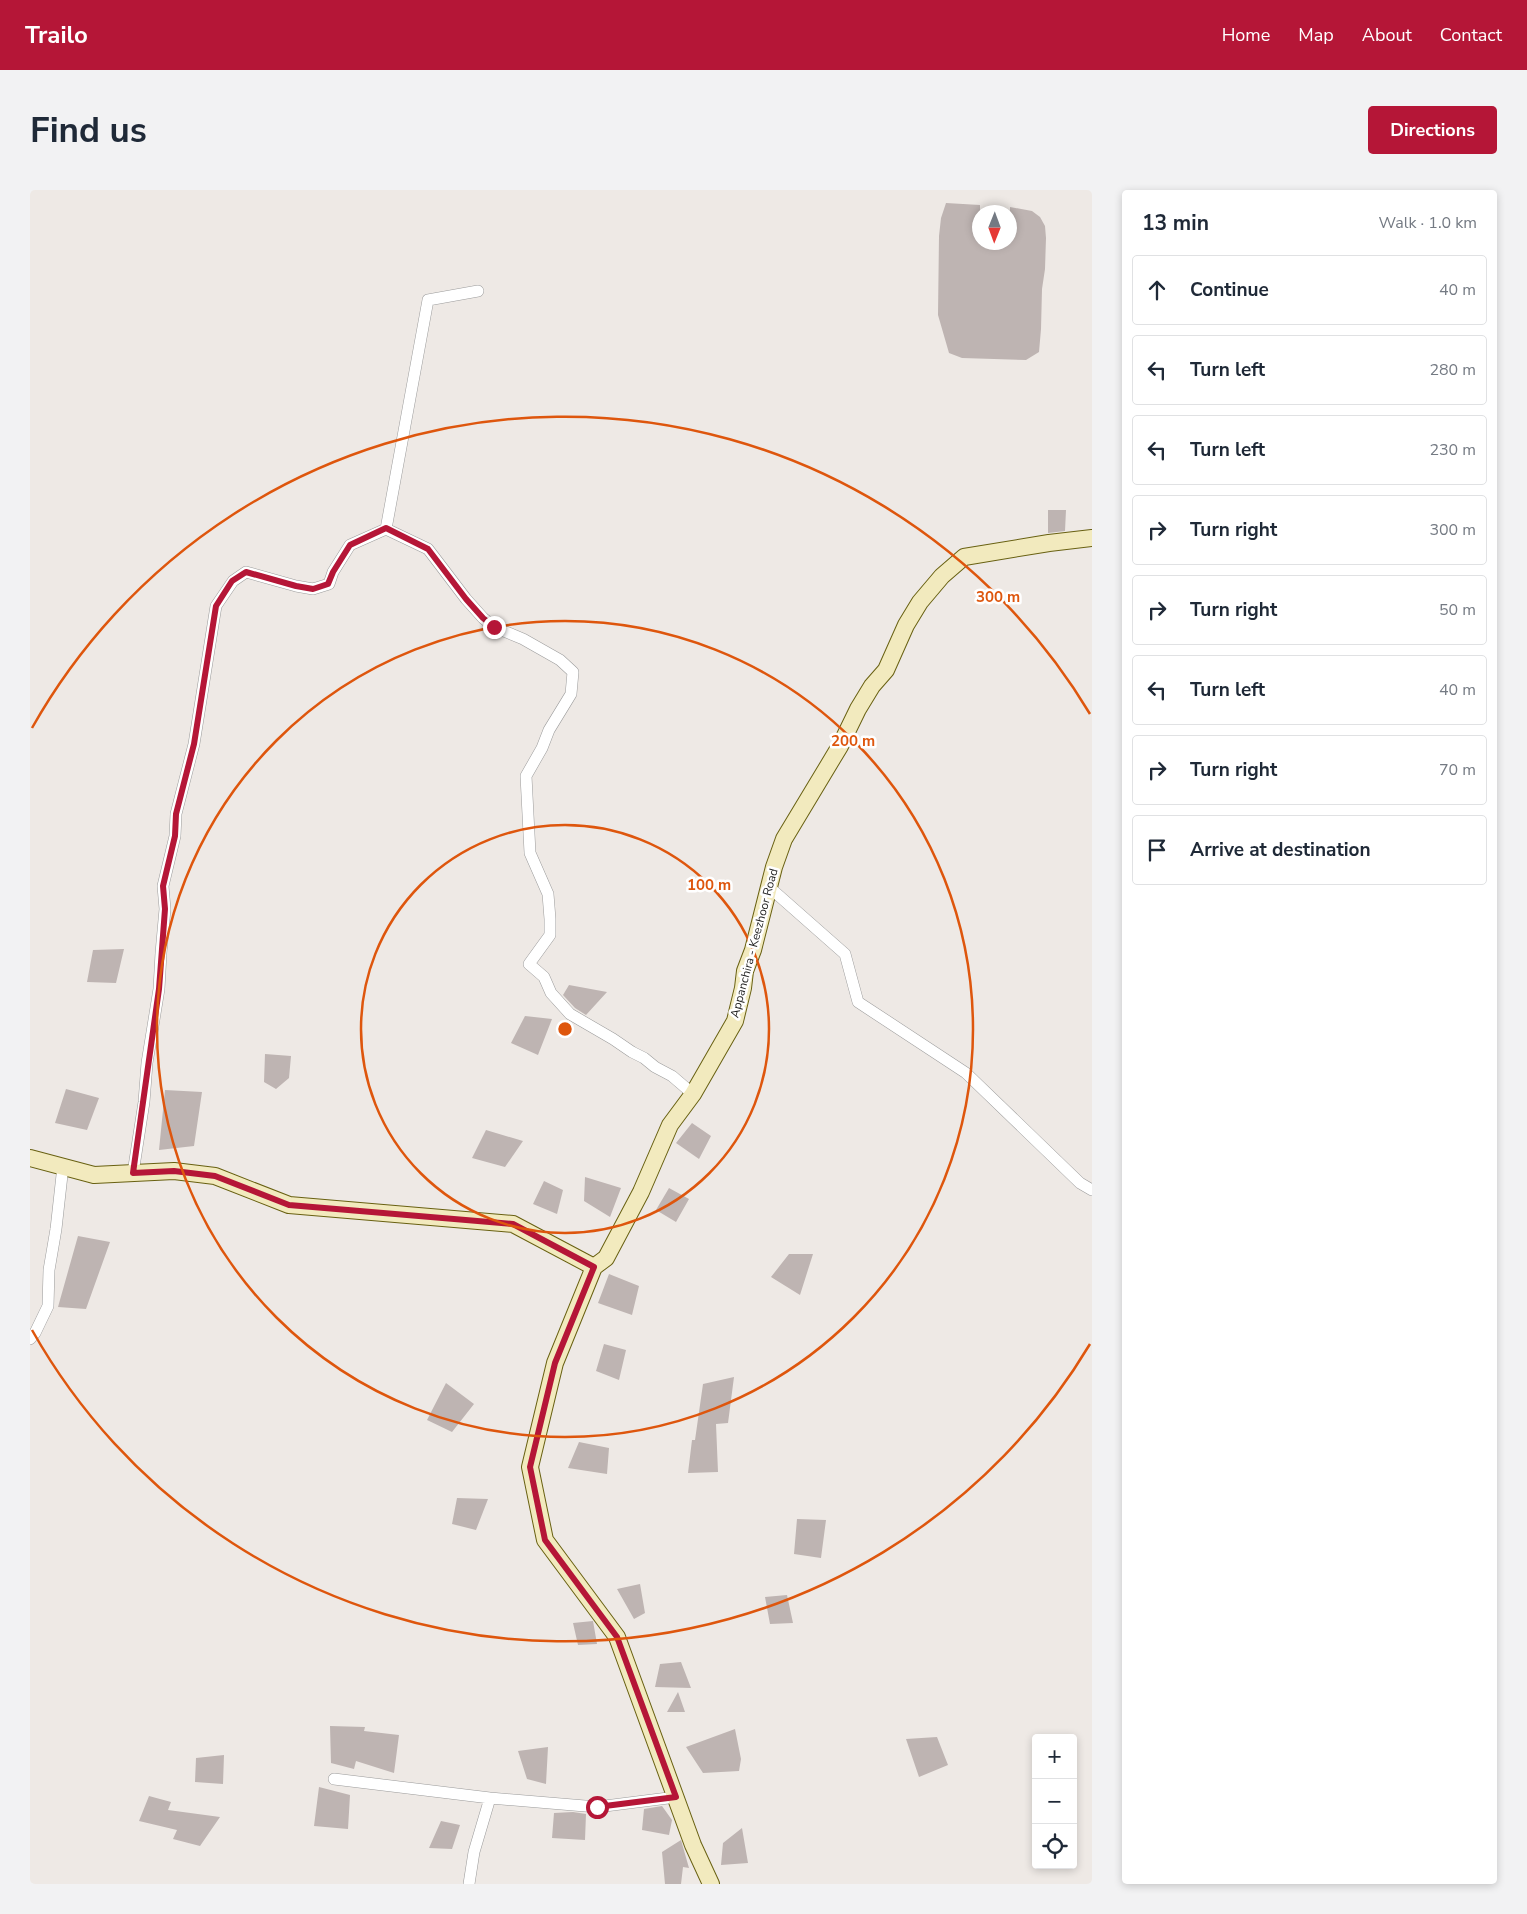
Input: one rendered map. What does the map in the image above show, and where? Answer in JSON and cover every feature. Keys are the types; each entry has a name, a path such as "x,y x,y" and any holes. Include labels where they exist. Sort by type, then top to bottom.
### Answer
{"main road":[{"name":"Appanchira - Keezhoor Road","path":"594,1267 606,1258 641,1192 670,1125 693,1094 735,1020 745,971 753,950 769,887 784,839 840,746 858,709 872,686 886,670 906,625 920,602 942,576 964,557 1092,538"},
{"path":"30,1158 94,1175 174,1171 215,1176 289,1205 513,1224 594,1267 555,1363 530,1467 545,1540 617,1637 693,1845 711,1884"}],"street":[{"path":"386,528 428,300 478,291"},
{"path":"386,528 428,549 466,599 494,627 523,639 560,660 573,672 571,694 549,730 542,748 526,776 530,853 548,894 550,919 550,935 529,964 544,977 551,993 570,1014 613,1038 655,1067 672,1076 693,1094"},
{"path":"133,1173 159,989 165,909 163,886 175,836 176,814 194,744 216,606 232,581 246,572 313,589 328,584 333,572 350,545 386,528"},
{"path":"769,887 845,954 858,1002 966,1073 1080,1183 1092,1190"},
{"path":"30,1339 48,1306 49,1270 63,1166"},
{"path":"334,1779 490,1798 597,1807 676,1797"},
{"path":"469,1884 474,1852 490,1798"}],"building":[{"path":"946,203 980,205 972,205 972,250 1017,250 1017,208 1032,211 1040,217 1045,226 1046,238 1039,352 1026,360 962,358 949,353 938,315 941,218"},
{"path":"1048,510 1066,510 1065,531 1048,533"},
{"path":"124,949 116,983 87,982 93,950"},
{"path":"569,985 607,992 586,1015 575,1008 563,995"},
{"path":"525,1016 552,1019 538,1055 511,1043"},
{"path":"265,1054 291,1056 289,1078 276,1089 264,1082"},
{"path":"66,1089 99,1098 87,1130 55,1123"},
{"path":"165,1090 202,1092 194,1146 159,1150"},
{"path":"692,1123 711,1136 699,1159 676,1143"},
{"path":"486,1130 523,1141 505,1167 472,1158"},
{"path":"585,1177 621,1188 610,1217 584,1201"},
{"path":"544,1181 563,1190 557,1214 533,1204"},
{"path":"669,1188 689,1199 676,1222 656,1210"},
{"path":"78,1236 110,1242 86,1309 58,1307"},
{"path":"789,1254 813,1254 800,1295 771,1277"},
{"path":"609,1274 639,1286 632,1315 598,1303"},
{"path":"604,1344 626,1350 619,1380 596,1371"},
{"path":"734,1377 728,1423 716,1424 718,1472 688,1473 692,1440 695,1440 703,1384"},
{"path":"446,1383 474,1404 452,1432 427,1420"},
{"path":"579,1442 609,1448 607,1474 568,1468"},
{"path":"457,1498 488,1499 476,1530 452,1524"},
{"path":"797,1519 826,1520 821,1558 794,1554"},
{"path":"640,1584 645,1613 634,1619 617,1589"},
{"path":"787,1595 793,1623 770,1624 765,1597"},
{"path":"593,1621 597,1644 578,1645 573,1623"},
{"path":"681,1662 691,1688 655,1687 660,1664"},
{"path":"678,1692 685,1712 667,1712"},
{"path":"330,1726 365,1727 364,1731 399,1735 394,1773 356,1761 354,1769 331,1763"},
{"path":"735,1729 741,1759 739,1771 703,1773 686,1747"},
{"path":"937,1737 948,1765 919,1777 906,1739"},
{"path":"548,1747 546,1784 527,1779 518,1751"},
{"path":"224,1755 223,1784 195,1782 196,1758"},
{"path":"319,1787 350,1795 348,1829 314,1826"},
{"path":"149,1796 171,1802 168,1810 220,1817 200,1846 173,1839 177,1830 139,1821"},
{"path":"662,1806 672,1820 669,1835 642,1830 644,1809"},
{"path":"573,1812 586,1814 585,1840 552,1838 554,1813"},
{"path":"441,1821 460,1825 452,1849 429,1848"},
{"path":"742,1828 748,1863 721,1865 723,1843"},
{"path":"681,1840 689,1868 683,1867 681,1884 665,1884 662,1852"}],"route":[{"path":"494,627 466,599 428,549 386,528 350,545 333,572 328,584 313,589 246,572 232,581 216,606 194,744 176,814 175,836 163,886 165,909 159,989 152,1042 147,1063 144,1102 133,1173 174,1171 215,1176 289,1205 513,1224 594,1267 555,1363 530,1467 545,1540 617,1637 676,1797 597,1807"}]}
